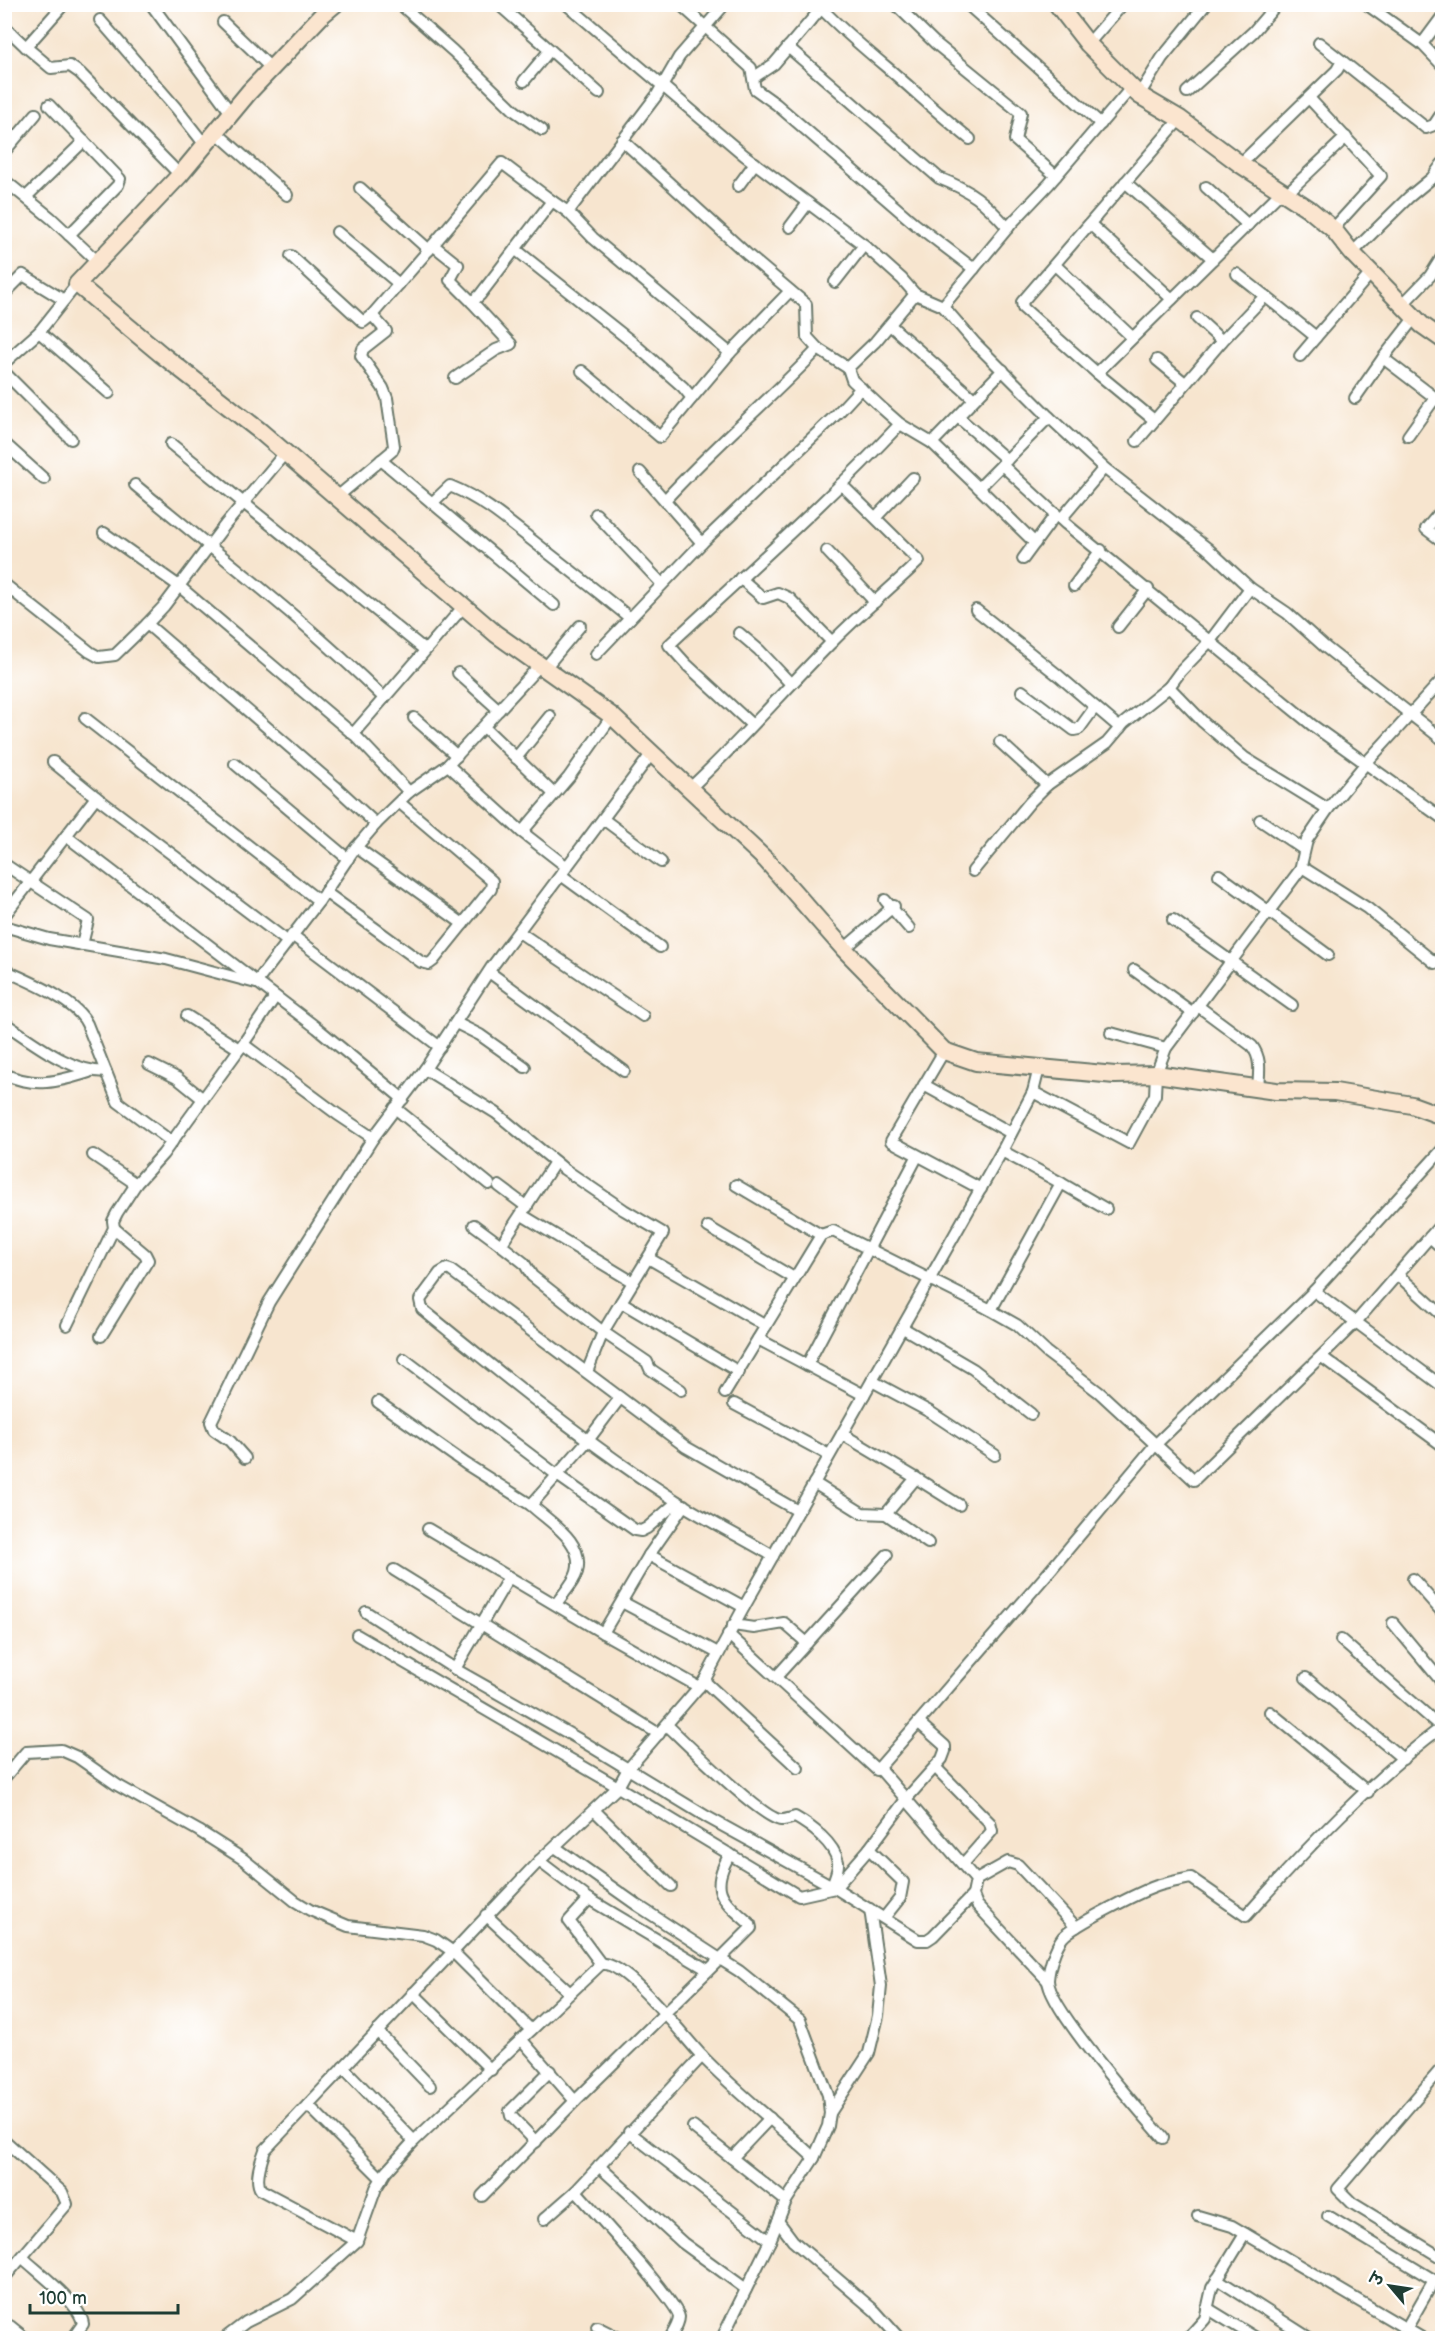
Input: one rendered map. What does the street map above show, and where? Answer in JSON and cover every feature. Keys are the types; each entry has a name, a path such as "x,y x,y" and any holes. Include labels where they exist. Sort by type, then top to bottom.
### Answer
{"street":[{"path":"26,47 64,4"},
{"path":"151,4 231,113"},
{"path":"4,363 39,332 77,284 180,175 231,113 335,4"},
{"path":"400,4 515,111 542,130"},
{"path":"498,4 599,93"},
{"path":"566,4 755,163 864,245 902,279 915,294 943,306 975,343 1104,468 1207,548 1250,588 1287,614 1443,739"},
{"path":"680,4 751,68 755,89 776,104 915,224 974,269"},
{"path":"568,212 662,87 679,57 725,4"},
{"path":"895,4 935,43 1021,113 1015,140 1056,176"},
{"path":"968,4 1101,124"},
{"path":"1057,4 1088,44 1135,91 1180,119 1240,164 1309,209 1333,229 1352,253 1422,325 1443,339"},
{"path":"1088,44 1123,4"},
{"path":"943,306 1008,228 1101,124 1135,91 1206,4"},
{"path":"1366,4 1422,44 1443,65"},
{"path":"1438,4 1443,8"},
{"path":"1187,92 1253,32 1275,5"},
{"path":"753,78 774,64 823,6 844,33 891,71 929,107 970,139"},
{"path":"1422,44 1443,17"},
{"path":"100,20 176,108 205,146"},
{"path":"223,22 272,69"},
{"path":"4,26 51,68 70,66 80,73 180,175"},
{"path":"1319,42 1426,128 1434,125 1443,113"},
{"path":"788,47 939,178 967,189 991,209 1008,228"},
{"path":"524,81 550,50"},
{"path":"1240,164 1309,98 1342,61"},
{"path":"1309,98 1381,176 1333,229"},
{"path":"49,105 117,175 120,182 69,235"},
{"path":"4,152 36,114"},
{"path":"1154,420 1021,305 1180,119"},
{"path":"216,132 287,195"},
{"path":"1097,373 1248,225 1346,137"},
{"path":"622,140 807,304 807,337 818,349 848,368 852,380 900,424 932,443 1035,543"},
{"path":"26,197 84,141"},
{"path":"291,256 363,322 372,315 431,248 502,163 568,212 593,238 730,352"},
{"path":"738,186 755,163"},
{"path":"1352,253 1409,197 1432,178 1443,164"},
{"path":"4,180 98,262"},
{"path":"1125,182 1213,259"},
{"path":"360,188 431,248 458,265 450,280 511,344 496,350 455,378"},
{"path":"1206,188 1248,225"},
{"path":"472,302 552,201"},
{"path":"789,227 808,203"},
{"path":"1090,224 1172,299"},
{"path":"338,232 399,284"},
{"path":"835,282 864,245"},
{"path":"515,249 632,342 683,387 692,398"},
{"path":"1403,304 1430,276 1443,257"},
{"path":"1055,265 1132,337"},
{"path":"1300,356 1372,272"},
{"path":"1237,274 1316,337"},
{"path":"4,294 23,275 64,300"},
{"path":"77,284 285,453 496,634 612,716 766,860 844,949 944,1051 976,1062 1115,1075 1156,1074 1276,1091 1335,1092 1412,1105 1443,1116"},
{"path":"582,371 660,437 730,352 790,291"},
{"path":"848,368 890,325 915,294"},
{"path":"1137,441 1222,341 1265,296"},
{"path":"337,497 394,446 387,398 360,352 385,333 385,328 372,315"},
{"path":"1355,398 1415,317"},
{"path":"1197,318 1222,341"},
{"path":"890,325 974,399"},
{"path":"39,332 110,393"},
{"path":"665,500 693,469 795,374 818,349"},
{"path":"1383,358 1439,400 1408,436"},
{"path":"1157,360 1185,383"},
{"path":"932,443 1003,370"},
{"path":"4,372 71,440"},
{"path":"596,654 702,543 837,414 861,388"},
{"path":"958,417 1059,517 1312,725 1443,818"},
{"path":"979,488 1049,417"},
{"path":"752,725 687,665 669,645 830,496 900,424"},
{"path":"4,443 44,479"},
{"path":"171,444 426,650"},
{"path":"4,584 99,657 115,655 147,624 179,586 285,453"},
{"path":"381,460 554,605"},
{"path":"1023,560 1035,543 1104,468"},
{"path":"640,472 702,543"},
{"path":"876,517 913,478"},
{"path":"689,789 726,755 790,684 832,642 919,561 841,484"},
{"path":"135,486 322,640 384,698"},
{"path":"432,503 450,486 470,494 562,562 630,618"},
{"path":"1443,510 1426,529 1443,541"},
{"path":"597,514 662,584"},
{"path":"104,533 179,586 266,662 353,733 409,792"},
{"path":"1074,586 1101,550"},
{"path":"826,551 875,602"},
{"path":"740,578 763,598 778,593 789,598 832,642"},
{"path":"973,871 1047,785 1107,743 1147,703 1169,687 1210,641 1250,588"},
{"path":"1118,627 1148,589"},
{"path":"353,733 464,606"},
{"path":"976,610 1120,728"},
{"path":"147,624 376,824"},
{"path":"256,983 376,824 409,792 448,765 580,626"},
{"path":"739,633 759,650 790,684"},
{"path":"458,673 499,710"},
{"path":"1033,1092 1130,1143 1155,1095 1156,1074 1166,1048 1302,867 1303,849 1307,840 1328,809 1366,763 1443,680"},
{"path":"1169,687 1203,722 1245,758 1328,809"},
{"path":"1022,691 1074,730 1079,729 1095,707"},
{"path":"516,758 550,716"},
{"path":"522,832 554,794 612,716"},
{"path":"85,718 322,896 426,964 433,961 491,889 492,881 400,803"},
{"path":"414,718 457,756"},
{"path":"484,727 554,794"},
{"path":"1000,742 1047,785"},
{"path":"245,1458 230,1441 214,1430 213,1418 269,1302 373,1138 425,1069 489,972 652,753"},
{"path":"53,762 96,797 440,1047"},
{"path":"235,764 348,859"},
{"path":"448,765 564,871 660,947"},
{"path":"4,916 96,797"},
{"path":"603,819 661,862"},
{"path":"1260,820 1303,849"},
{"path":"66,836 403,1099"},
{"path":"357,847 463,924"},
{"path":"4,864 88,920 82,945"},
{"path":"1302,867 1367,908 1435,963"},
{"path":"1219,875 1328,955"},
{"path":"844,949 890,904 909,928"},
{"path":"1173,920 1292,1005"},
{"path":"4,926 49,939 166,959 256,983"},
{"path":"519,932 643,1016"},
{"path":"4,970 52,991 80,1013 87,1024 118,1102 172,1142"},
{"path":"1134,970 1252,1046 1259,1058 1258,1088"},
{"path":"489,972 624,1071"},
{"path":"67,1325 114,1228 113,1221 117,1213 136,1184 172,1142 275,997"},
{"path":"187,1016 241,1046 373,1138"},
{"path":"4,1023 69,1063 89,1072"},
{"path":"456,1023 480,1035 525,1067"},
{"path":"1111,1034 1166,1048"},
{"path":"944,1051 891,1142 981,1189"},
{"path":"148,1064 177,1078 203,1099"},
{"path":"357,2241 258,2187 265,2150 486,1915 539,1861 618,1787 628,1769 701,1684 1002,1151 1033,1092 1039,1068"},
{"path":"425,1069 496,1113 555,1162 624,1210 663,1233 603,1332 587,1372"},
{"path":"4,1074 15,1079 37,1083 64,1080 89,1072 106,1072"},
{"path":"924,1085 1011,1133"},
{"path":"395,1108 524,1211 633,1282"},
{"path":"879,1768 1155,1445 1314,1291 1443,1150"},
{"path":"1002,1151 1106,1209"},
{"path":"93,1155 136,1184"},
{"path":"807,1365 917,1156"},
{"path":"501,1245 555,1162"},
{"path":"987,1308 991,1310 1061,1183"},
{"path":"736,1185 821,1235"},
{"path":"725,1393 821,1235 833,1231 987,1308 1017,1326 1046,1352 1100,1393 1194,1480 1355,1323 1443,1223"},
{"path":"474,1225 524,1263 532,1276 603,1332 647,1362 650,1369 681,1390"},
{"path":"708,1227 794,1278"},
{"path":"101,1336 148,1260 145,1254 114,1228"},
{"path":"1430,1237 1443,1248"},
{"path":"648,1258 766,1326"},
{"path":"773,1556 680,1503 589,1439 514,1384 422,1310 420,1300 440,1273 447,1269 450,1270 686,1447 798,1510"},
{"path":"1398,1275 1443,1315"},
{"path":"1314,1291 1443,1386"},
{"path":"621,1302 739,1372"},
{"path":"903,1329 973,1369 1031,1413"},
{"path":"758,1339 864,1395"},
{"path":"1322,1357 1443,1445"},
{"path":"404,1359 557,1475 635,1530 641,1531 647,1528 680,1503"},
{"path":"872,1381 930,1412 995,1455"},
{"path":"531,1505 589,1439 620,1398"},
{"path":"378,1402 466,1464 531,1505 570,1540 577,1552 577,1572 556,1604"},
{"path":"734,1404 830,1455"},
{"path":"842,1434 959,1505"},
{"path":"886,1514 916,1478"},
{"path":"814,1483 861,1513 886,1514 928,1543"},
{"path":"603,1634 680,1503"},
{"path":"428,1529 603,1634 701,1684 798,1768"},
{"path":"650,1555 744,1606"},
{"path":"776,1677 887,1555"},
{"path":"394,1570 659,1734"},
{"path":"455,1669 509,1577"},
{"path":"1413,1579 1443,1612"},
{"path":"622,1602 718,1653"},
{"path":"366,1612 455,1669 706,1817 834,1887 918,1940 927,1940 973,1895 976,1880 879,1768 877,1770 776,1677 731,1630"},
{"path":"731,1630 783,1623 807,1643"},
{"path":"1393,1623 1443,1682"},
{"path":"357,1635 618,1787 799,1896 834,1887 869,1849 907,1798 944,1755 945,1746 919,1723"},
{"path":"1048,1981 1054,1955 1063,1937 1076,1927 1158,1886 1191,1878 1246,1916 1320,1837 1403,1759 1442,1728 1341,1640"},
{"path":"1306,1678 1403,1759"},
{"path":"1270,1712 1368,1792"},
{"path":"667,1725 770,1816 781,1820 795,1817 806,1823 821,1837 834,1850 838,1865 834,1887"},
{"path":"4,1778 26,1752 52,1750 69,1753 117,1785 200,1831 243,1859 295,1901 310,1910 348,1926 423,1935 436,1940 452,1951 531,2030"},
{"path":"935,1767 990,1823 992,1831 988,1838 963,1863"},
{"path":"594,1810 671,1886"},
{"path":"555,1846 637,1905 739,1971 800,2020 828,2095 830,2113 828,2127 814,2158 786,2201 770,2241 722,2338"},
{"path":"869,1849 903,1882 900,1898 884,1918"},
{"path":"482,2196 575,2101 752,1928 722,1900 721,1872 729,1854"},
{"path":"539,1861 589,1899 708,1970"},
{"path":"976,1880 1008,1862 1018,1865 1076,1927"},
{"path":"973,1895 977,1905 1048,1981 1059,2008 1163,2138"},
{"path":"589,1899 569,1921 601,1964"},
{"path":"830,2113 869,2053 878,2016 881,1986 870,1909"},
{"path":"486,1915 570,1993"},
{"path":"225,2338 246,2322 292,2299 357,2241 382,2178 414,2141 601,1964 607,1963 619,1970 666,2014 702,2056 814,2158"},
{"path":"413,1993 491,2070"},
{"path":"377,2031 430,2086"},
{"path":"521,2039 575,2101"},
{"path":"544,2219 576,2191 702,2056"},
{"path":"343,2067 414,2141"},
{"path":"1443,2068 1338,2190 1352,2203 1443,2258"},
{"path":"536,2142 511,2116 510,2111 550,2071"},
{"path":"308,2105 382,2178"},
{"path":"732,2158 770,2118"},
{"path":"693,2127 786,2201"},
{"path":"629,2132 770,2241"},
{"path":"4,2140 62,2192 67,2204 4,2278"},
{"path":"599,2166 683,2243 746,2289"},
{"path":"576,2191 650,2276 678,2314 678,2322 670,2338"},
{"path":"1198,2216 1232,2226 1422,2338"},
{"path":"1328,2216 1438,2283 1406,2329"},
{"path":"778,2221 793,2241 875,2312 899,2338"},
{"path":"1188,2338 1205,2319 1212,2288 1245,2235"},
{"path":"22,2258 82,2316 83,2324 73,2338"},
{"path":"1217,2279 1309,2338"},
{"path":"1207,2308 1256,2338"},
{"path":"10,2326 25,2338"},
{"path":"597,2327 619,2338"}]}
